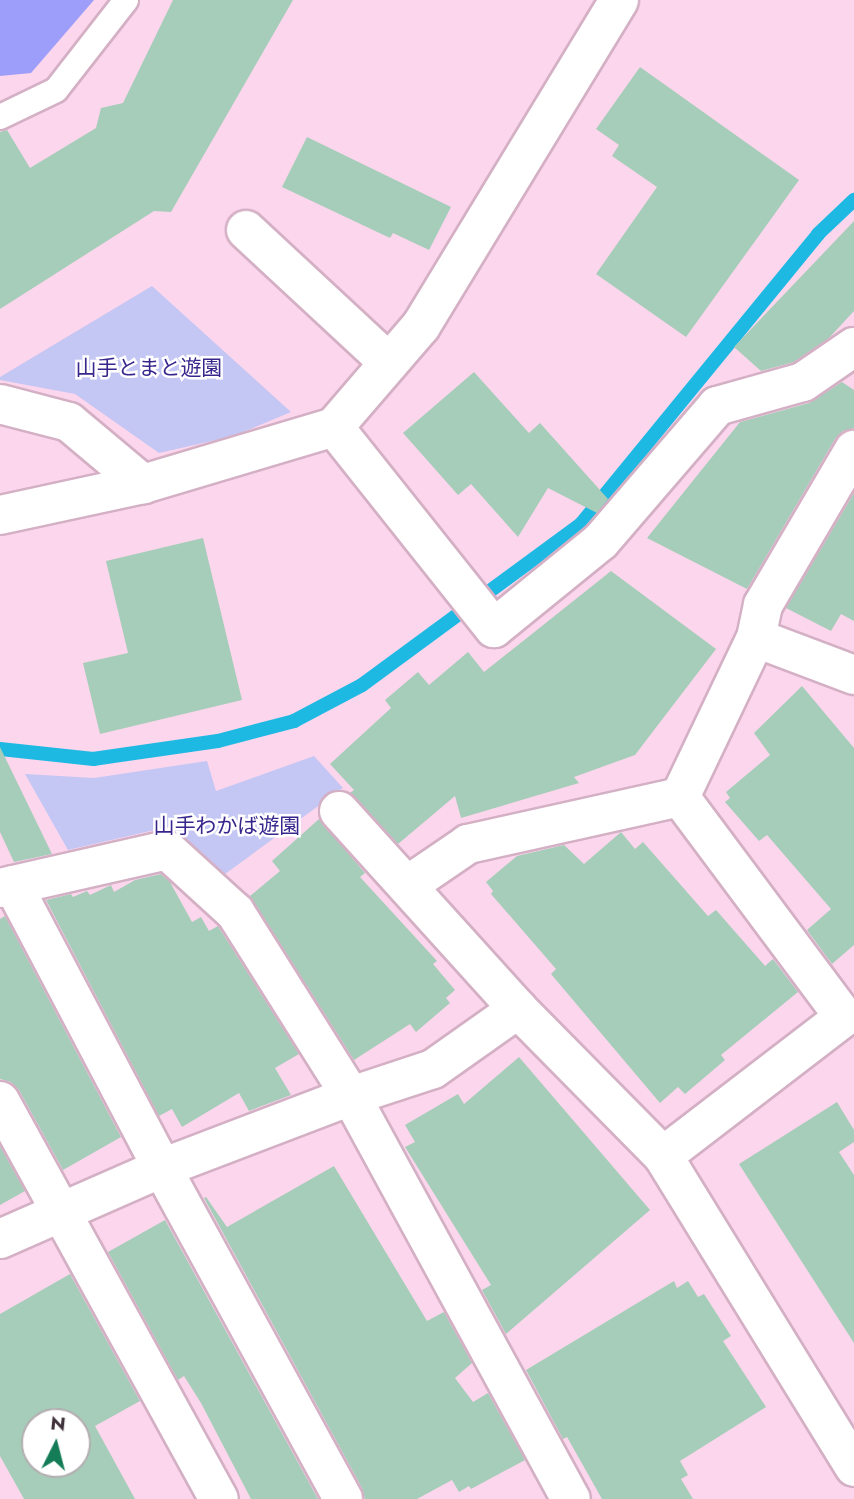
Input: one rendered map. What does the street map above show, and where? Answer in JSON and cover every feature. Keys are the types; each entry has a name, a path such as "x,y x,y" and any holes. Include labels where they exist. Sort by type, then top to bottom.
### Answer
{"street":[{"path":"0,515 144,484 334,428 421,326 619,0"},
{"path":"246,230 389,363"},
{"path":"334,428 494,628 601,541 718,406 803,382 854,347"},
{"path":"0,404 69,422 144,484"},
{"path":"680,797 756,638 763,605 854,450"},
{"path":"756,638 854,675"},
{"path":"408,885 468,844 680,797"},
{"path":"663,1156 844,1017 680,797"},
{"path":"339,811 518,1009 663,1156 854,1467"},
{"path":"343,1499 7,887 167,850 235,912 351,1096 563,1497"},
{"path":"0,1239 162,1168 351,1096 433,1069 518,1009"},
{"path":"0,1101 219,1499"}],"lane":[{"path":"0,117 56,90 126,0"}],"green space":[{"name":"山手とまと遊園","path":"152,286 291,412 234,436 159,453 75,394 0,380 0,377"},
{"name":"山手わかば遊園","path":"314,756 343,788 225,874 172,826 68,850 25,774 94,778 207,761 216,791"}],"shaded area":[{"path":"0,0 94,0 31,73 0,76"}],"building":[{"path":"173,0 293,0 171,212 154,211 0,309 0,132 7,130 30,168 96,128 101,108 123,103"},
{"path":"640,67 799,180 686,337 596,274 657,187 612,156 619,145 596,129"},
{"path":"307,137 451,207 429,250 393,233 390,238 282,187"},
{"path":"854,221 854,311 829,338 794,362 761,371 734,347"},
{"path":"474,372 529,433 540,423 608,499 597,513 548,488 518,537 471,484 458,495 403,433"},
{"path":"842,382 854,390 854,428 843,431 835,439 747,589 647,538 740,422 809,403"},
{"path":"854,493 854,621 841,614 831,631 786,608"},
{"path":"203,538 242,700 100,734 83,663 128,653 106,561"},
{"path":"611,571 716,649 635,755 574,777 579,783 461,818 455,796 398,844 350,793 354,790 330,764 391,708 385,700 418,672 429,685 468,652 484,672"},
{"path":"802,686 854,748 854,945 832,964 807,930 831,909 767,835 759,841 725,802 730,798 726,792 770,755 754,733"},
{"path":"0,747 52,854 14,862 0,832"},
{"path":"319,819 365,873 360,877 437,961 433,964 455,990 446,998 450,1003 416,1032 410,1024 354,1060 250,896 280,871 272,861"},
{"path":"621,832 635,849 643,842 708,916 716,910 765,966 773,959 798,992 721,1055 725,1060 685,1094 678,1087 660,1103 551,974 556,969 491,894 493,891 486,882 517,856 564,845 584,864"},
{"path":"161,874 170,882 192,922 201,917 209,931 218,926 299,1054 275,1068 291,1095 249,1111 239,1093 182,1127 172,1109 159,1116 46,900 71,894 73,897 87,891 90,895 111,885 114,892 135,880"},
{"path":"5,916 121,1137 63,1170 19,1090 11,1082 0,1079 0,919"},
{"path":"519,1057 650,1210 506,1334 482,1290 491,1285 405,1147 415,1142 405,1125 458,1094 464,1104"},
{"path":"837,1102 854,1130 854,1142 839,1152 854,1175 854,1343 739,1164"},
{"path":"0,1146 25,1191 0,1205"},
{"path":"334,1166 427,1321 444,1312 472,1363 455,1378 473,1402 488,1393 525,1460 471,1489 469,1486 459,1492 452,1480 417,1499 365,1499 362,1488 204,1198 206,1197 227,1227"},
{"path":"165,1220 318,1499 251,1499 201,1403 184,1376 178,1380 108,1252"},
{"path":"70,1274 140,1401 95,1426 135,1499 24,1499 0,1456 0,1314"},
{"path":"674,1281 677,1288 688,1281 698,1297 704,1294 731,1336 723,1341 766,1407 680,1461 688,1475 681,1479 693,1499 602,1499 567,1437 563,1439 526,1370"}],"waterway":[{"path":"0,749 93,759 218,741 294,721 362,685 581,524 818,234 854,200"}]}
